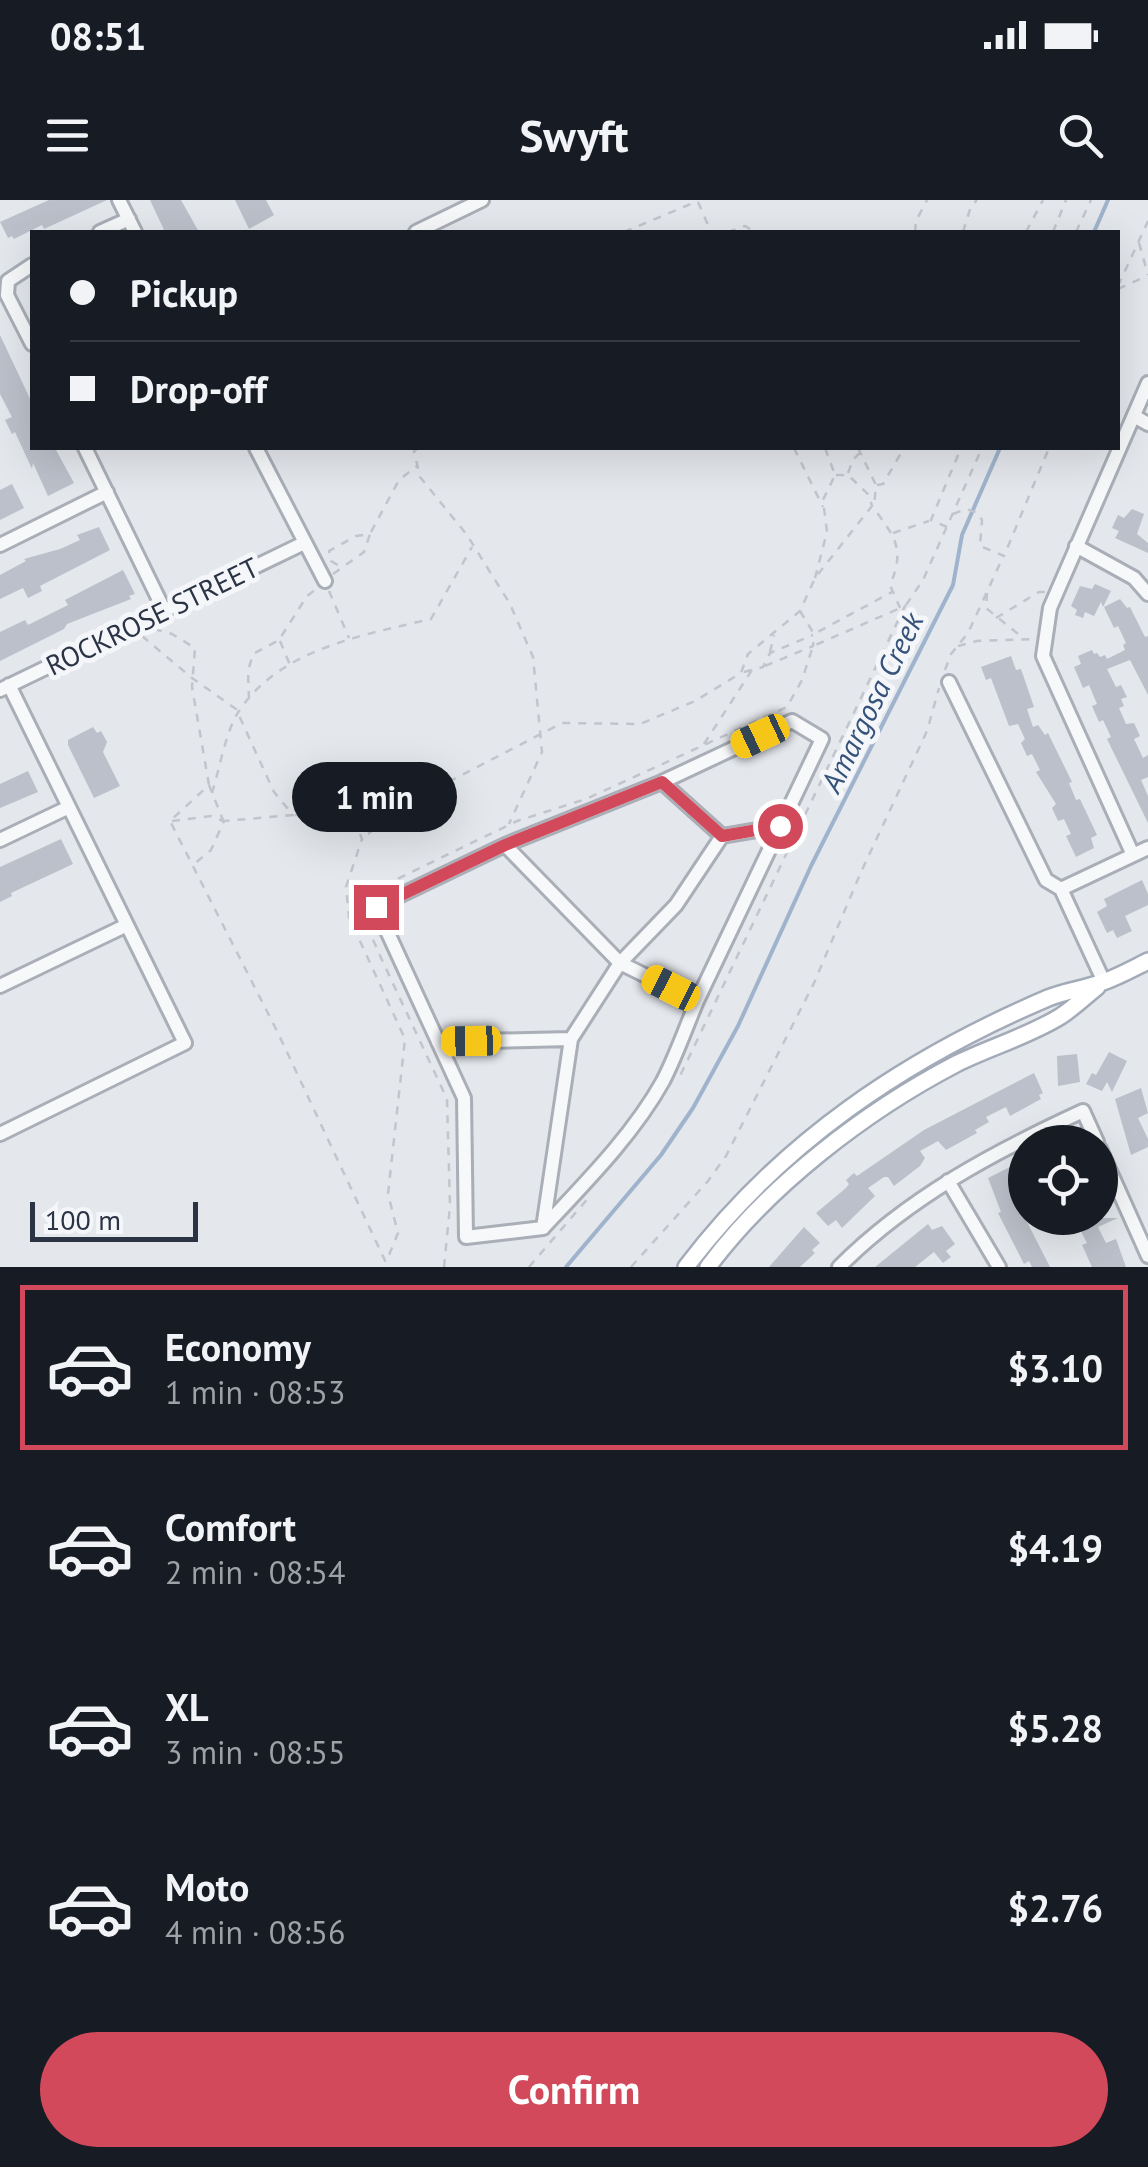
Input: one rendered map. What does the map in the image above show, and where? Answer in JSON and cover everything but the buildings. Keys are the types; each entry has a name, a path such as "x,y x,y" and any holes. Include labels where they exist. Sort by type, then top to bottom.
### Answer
{"main road":[{"path":"686,1267 714,1230 768,1174 858,1100 945,1047 1052,997 1104,982 1148,961"},
{"path":"708,1267 774,1195 841,1138 955,1065 1060,1016 1104,982"}],"street":[{"path":"120,200 135,230"},
{"path":"420,230 482,200"},
{"path":"104,230 129,219"},
{"path":"30,266 8,281 8,295 30,340"},
{"path":"1120,447 1148,383"},
{"path":"1134,416 1148,424"},
{"path":"86,450 164,610"},
{"path":"257,450 325,581"},
{"path":"1119,450 1050,608 1043,656 1134,855"},
{"path":"0,545 108,492"},
{"name":"ROCKROSE STREET","path":"4,688 304,543"},
{"path":"1076,546 1134,578 1148,594"},
{"path":"944,684 1046,880 1061,889 1104,982"},
{"path":"0,1134 185,1043 69,806 4,688"},
{"path":"792,721 822,739 780,826 663,1080 644,1109 543,1228 466,1237 464,1098 376,907 505,845 662,782 792,721"},
{"path":"662,782 722,836"},
{"path":"0,840 69,806"},
{"path":"543,1228 571,1038 620,963 676,905 722,836 780,826"},
{"path":"505,845 620,963 697,1001"},
{"path":"1061,889 1148,848"},
{"path":"0,986 127,925"},
{"path":"438,1042 571,1038"},
{"path":"1053,1125 1083,1111 1089,1125"},
{"path":"839,1267 897,1215 1008,1146"},
{"path":"948,1181 999,1267"},
{"path":"1118,1189 1148,1256"}],"path":[{"path":"916,230 927,200"},
{"path":"963,230 977,200"},
{"path":"1027,230 1043,200"},
{"path":"1054,230 1066,200"},
{"path":"1077,230 1091,200"},
{"path":"629,230 698,201 711,230"},
{"path":"1120,283 1148,221"},
{"path":"1120,287 1148,275 1138,240"},
{"path":"416,450 420,477 474,545 510,604 534,657 542,752 508,825"},
{"path":"795,450 824,508"},
{"path":"741,673 748,654 800,611 815,578 827,532 823,500 835,474 826,450"},
{"path":"815,578 873,507 876,486 859,450 848,475"},
{"path":"876,486 883,484 903,450"},
{"path":"930,520 960,450"},
{"path":"888,645 902,607 923,580 981,450"},
{"path":"631,1267 726,1156 814,984 860,872 927,731 944,684 944,672 968,633 1048,450"},
{"path":"250,700 248,671 254,654 279,640 307,596 364,552 399,480 417,465"},
{"path":"835,474 848,475 869,495 892,533 900,562 890,584 902,607"},
{"path":"954,514 966,509 978,513 982,520 980,546 1004,556"},
{"path":"892,533 930,520 948,527"},
{"path":"341,567 332,561 329,551 356,536 370,534"},
{"path":"212,793 238,713 277,671 349,638 431,619 474,545"},
{"path":"325,581 349,638"},
{"path":"996,618 1039,592 1058,590"},
{"path":"770,653 893,591"},
{"path":"987,591 986,608 1024,638"},
{"path":"387,1264 398,1233 388,1194 405,1039 349,917 346,887 362,839 406,804 562,723 640,724 695,702 741,673 902,607"},
{"path":"444,1267 450,1206 447,1100 359,908 360,897 508,825 586,798 787,707 802,680 813,646 814,634 800,611"},
{"path":"135,624 144,640 238,713 274,792 293,815"},
{"path":"135,624 172,634 194,648 192,678 209,786 224,821 212,850 193,865"},
{"path":"763,667 774,631"},
{"path":"958,646 1024,638 1045,643"},
{"path":"279,640 290,665"},
{"path":"702,746 752,670"},
{"path":"170,821 209,786"},
{"path":"170,821 351,812 406,804"},
{"path":"351,812 362,839"},
{"path":"170,821 278,1034 387,1264"}],"waterway":[{"name":"Amargosa Creek","path":"1095,230 1108,200"},
{"name":"Amargosa Creek","path":"566,1267 661,1155 693,1108 738,1026 811,866 953,585 962,535 999,450"}],"route":[{"path":"376,907 505,845 662,782 722,836 780,826"}]}
